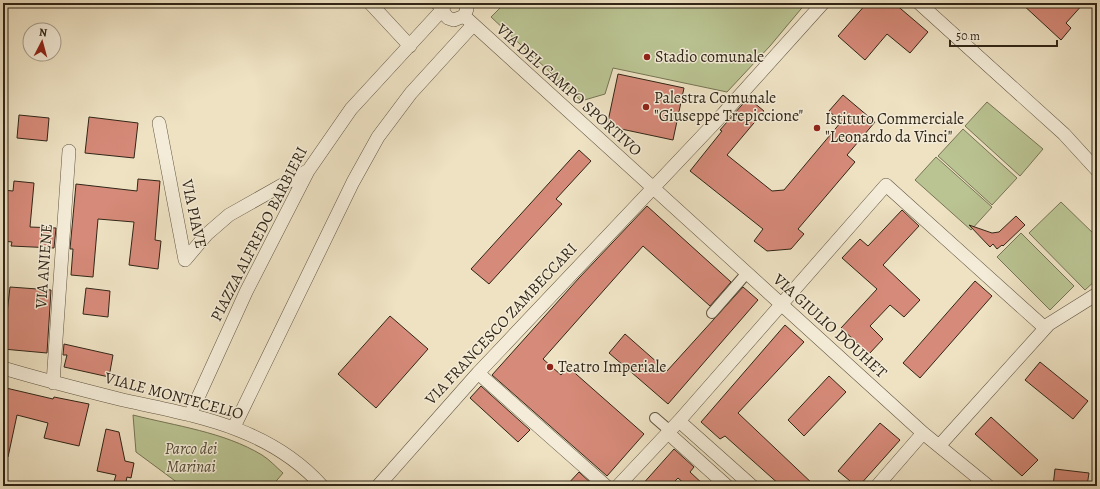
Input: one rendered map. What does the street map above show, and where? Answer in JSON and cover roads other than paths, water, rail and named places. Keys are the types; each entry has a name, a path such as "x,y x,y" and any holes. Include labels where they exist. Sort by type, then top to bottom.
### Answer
{"street":[{"path":"370,3 410,46"},
{"path":"234,427 353,182 378,137 404,101 468,21 465,3"},
{"name":"VIA FRANCESCO ZAMBECCARI","path":"378,486 478,373 723,114 822,3"},
{"path":"919,3 1064,134 1097,170"},
{"path":"441,5 445,16 451,20 468,21"},
{"name":"PIAZZA ALFREDO BARBIERI","path":"190,415 246,292 308,171 351,109 410,46 441,5"},
{"name":"VIA DEL CAMPO SPORTIVO","path":"468,21 652,188"},
{"name":"VIA PIAVE","path":"158,123 185,260 207,234 229,215 308,171"},
{"name":"VIA ANIENE","path":"53,383 69,151"},
{"path":"618,486 672,428 886,185 1045,328"},
{"name":"VIA GIULIO DOUHET","path":"652,188 924,433 988,486"},
{"path":"712,313 746,274"},
{"path":"939,446 1049,324 1097,294"},
{"name":"VIALE MONTECELIO","path":"3,368 53,383 190,415 234,427 266,442 290,457 308,471 322,486"},
{"path":"478,373 606,486"},
{"path":"655,418 672,428 752,486"},
{"path":"672,428 727,486"},
{"path":"877,486 924,433"}],"place":[{"name":"Stadio comunale","path":"647,57"},
{"name":"Palestra Comunale \"Giuseppe Trepiccione\"","path":"646,107"},
{"name":"Istituto Commerciale \"Leonardo da Vinci\"","path":"817,128"},
{"name":"Teatro Imperiale","path":"550,367"}],"park label":[{"name":"Parco dei Marinai","path":"191,458"}]}
